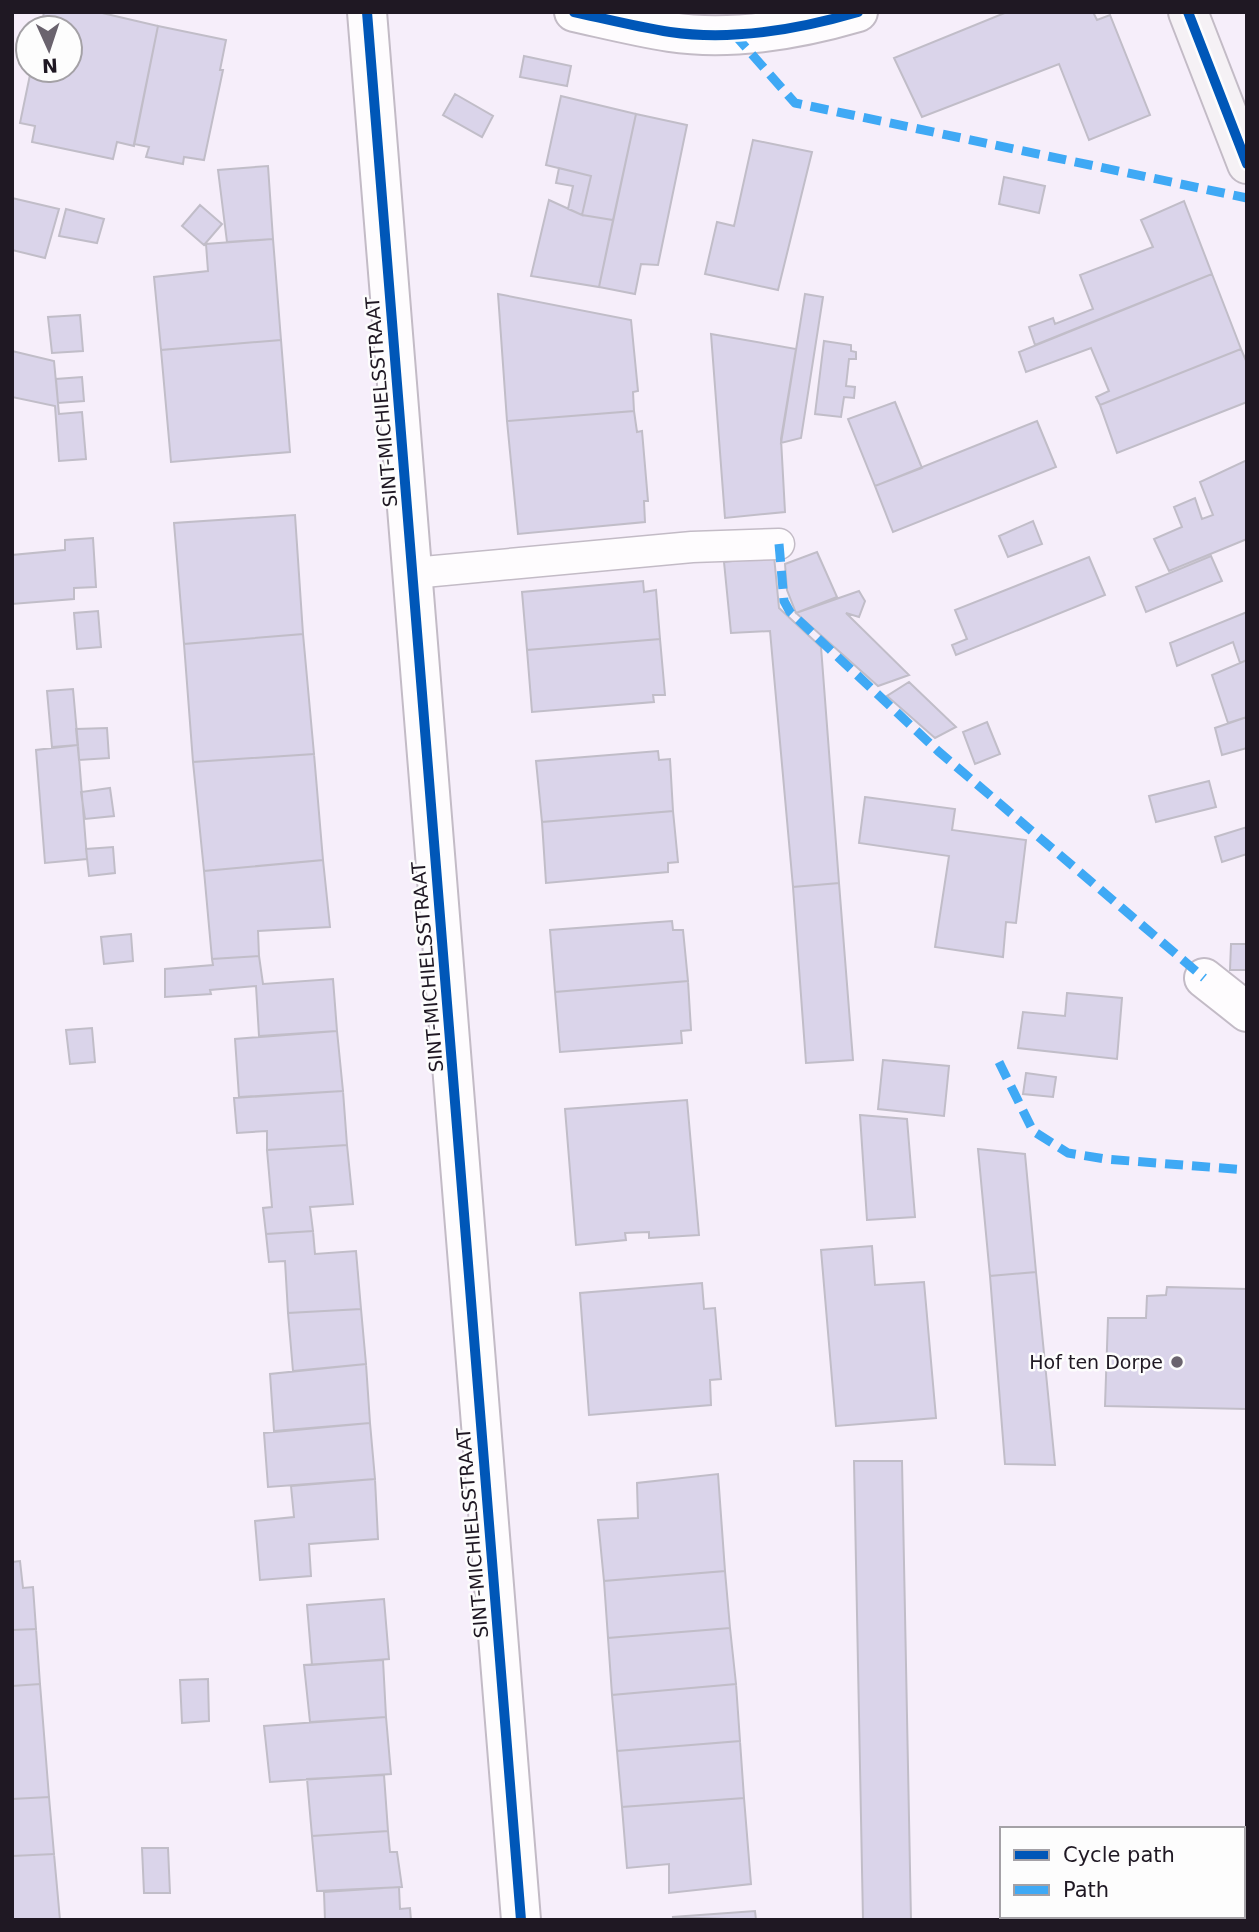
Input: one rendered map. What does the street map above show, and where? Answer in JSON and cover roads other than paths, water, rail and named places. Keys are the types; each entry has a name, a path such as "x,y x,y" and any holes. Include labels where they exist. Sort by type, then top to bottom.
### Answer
{"street":[{"name":"SINT-MICHIELSSTRAAT","path":"367,12 521,1920"},
{"path":"574,12 673,32 734,34 808,24 858,12"},
{"path":"1188,12 1247,164"},
{"path":"1204,978 1247,1012"}],"lane":[{"path":"412,573 692,547 779,544"}],"place":[{"name":"Hof ten Dorpe","path":"1177,1362"}]}
